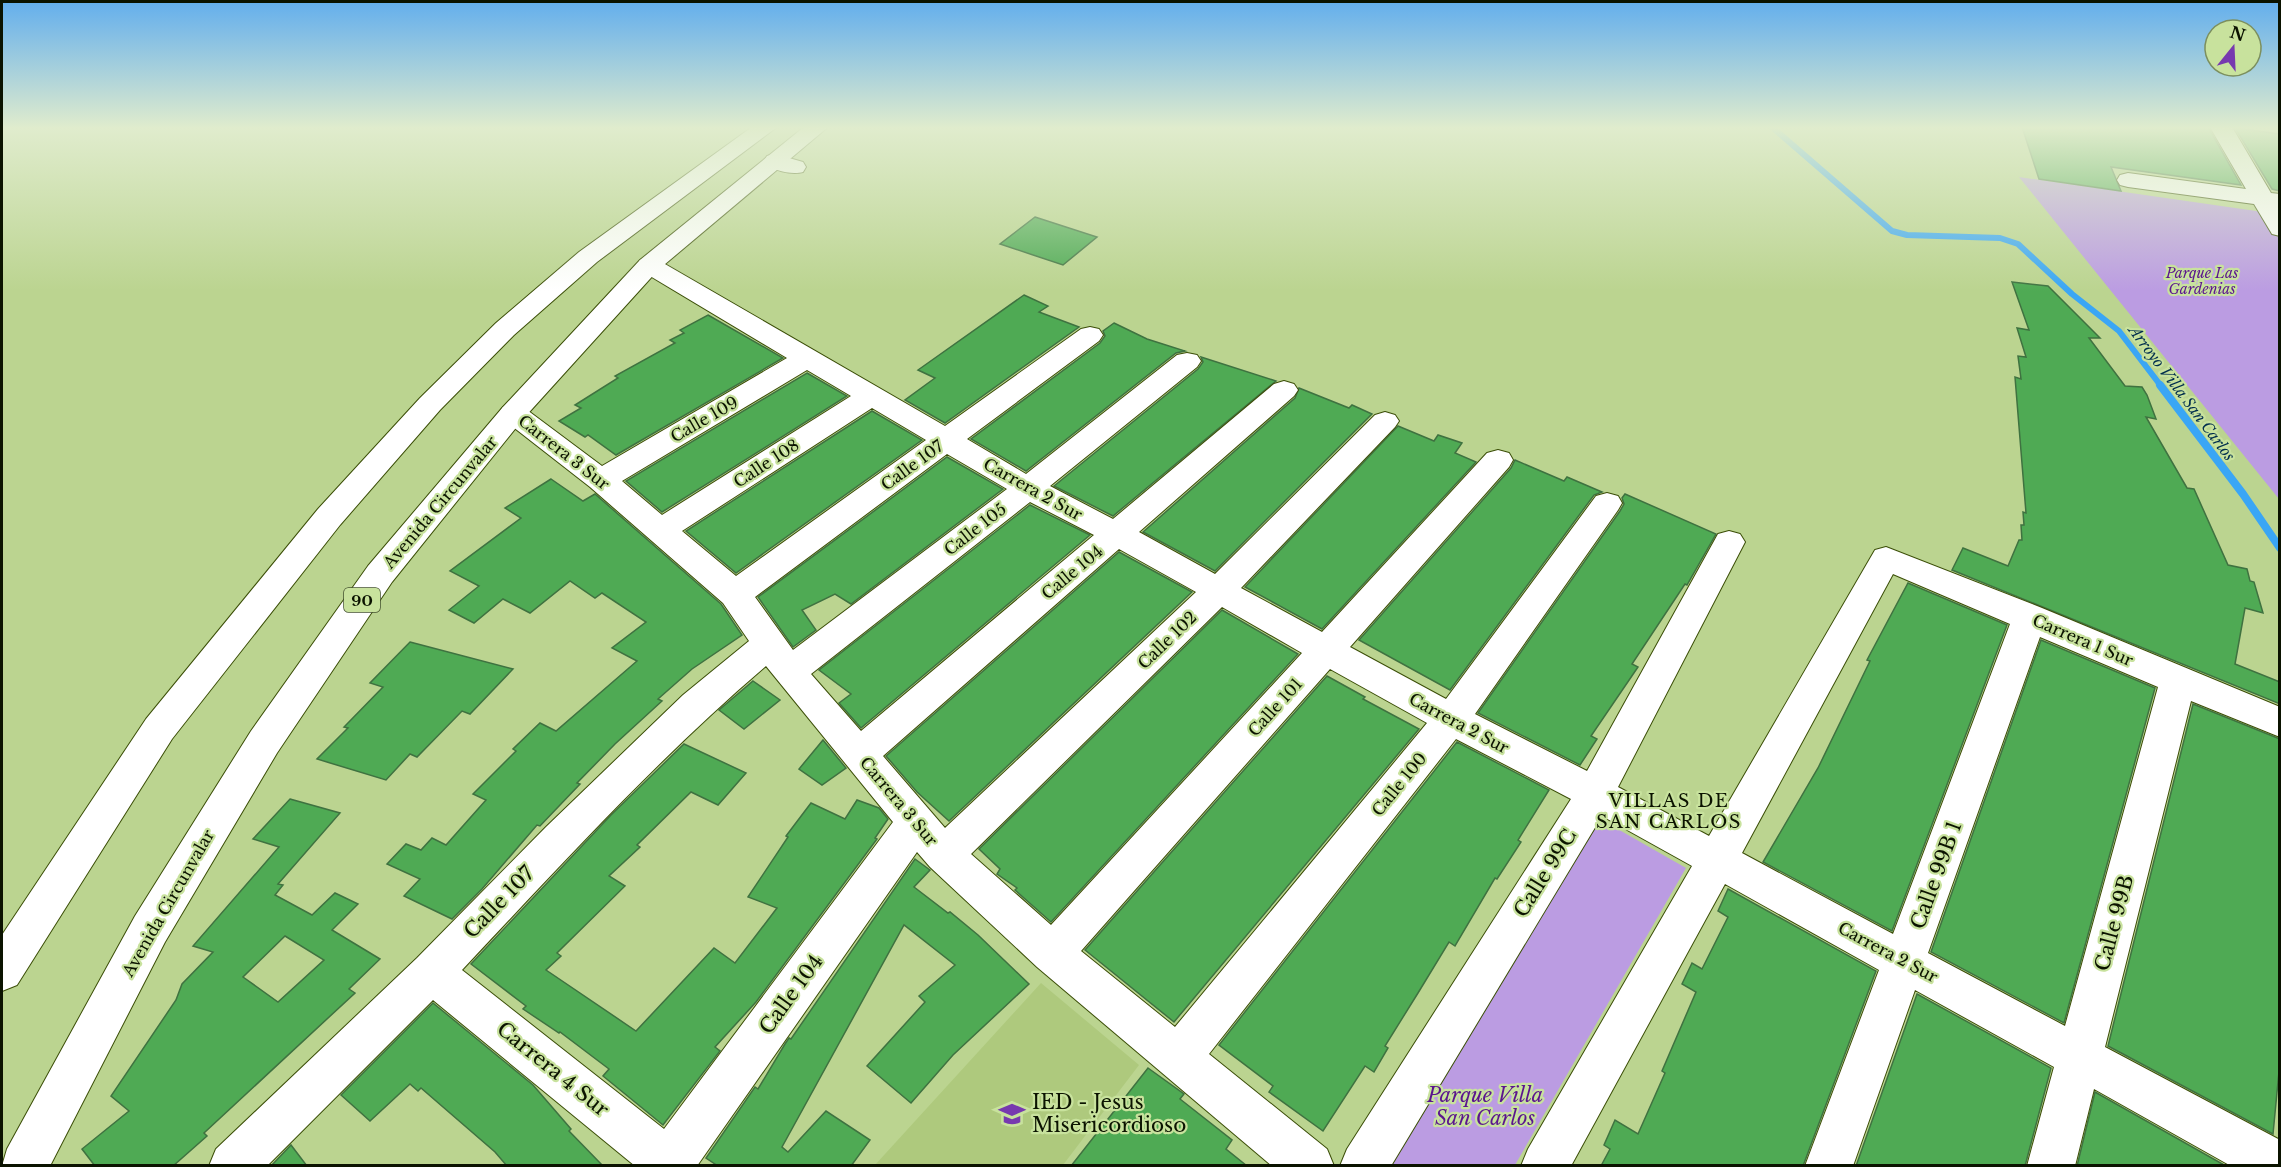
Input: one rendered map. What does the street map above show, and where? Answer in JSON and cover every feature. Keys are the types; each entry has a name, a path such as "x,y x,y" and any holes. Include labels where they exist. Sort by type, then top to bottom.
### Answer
{"main road":[{"path":"2,971 159,729 329,517 430,404 505,329 588,257 691,181"},
{"name":"Avenida Circunvalar","path":"24,1166 150,929 264,742 380,574 513,413 648,265 761,181"},
{"path":"2138,181 2270,200"},
{"path":"2258,181 2270,200 2280,229"},
{"name":"Carrera 2 Sur","path":"648,265 1028,488 1117,534 1450,719 1595,793 2079,1055 2279,1166"},
{"name":"Calle 107","path":"735,594 1089,335"},
{"name":"Calle 109","path":"601,480 807,358"},
{"name":"Calle 105","path":"779,658 1028,488 1187,361"},
{"name":"Calle 104","path":"859,754 1284,390"},
{"name":"Calle 108","path":"661,530 871,396"},
{"name":"Carrera 3 Sur","path":"513,413 601,480 735,594 779,658 944,855 1052,952 1310,1166"},
{"name":"Calle 102","path":"944,855 1219,590 1386,422"},
{"name":"Calle 101","path":"1052,952 1498,460"},
{"name":"Calle 100","path":"1179,1057 1450,719 1607,503"},
{"name":"Calle 99C","path":"1364,1166 1595,793 1730,542"},
{"name":"Carrera 1 Sur","path":"1716,859 1886,558 2280,723"},
{"name":"Calle 99B 1","path":"1829,1166 2030,617"},
{"name":"Calle 107","path":"233,1166 432,972 560,839 688,714 779,658"},
{"name":"Calle 99B","path":"2051,1166 2178,681"},
{"name":"Calle 104","path":"670,1164 915,823"},
{"path":"1545,1166 1716,859"},
{"name":"Carrera 4 Sur","path":"432,972 670,1164"}],"shaded area":[{"name":"IED - Jesus Misericordioso","path":"1041,983 1139,1065 1063,1165 875,1165"}],"green space":[{"name":"Parque Las Gardenias","path":"2023,181 2050,181 2263,212 2279,239 2279,499"},
{"name":"Parque Villa San Carlos","path":"1600,819 1686,868 1515,1165 1383,1166"}],"building":[{"path":"2056,181 2117,181 2121,191"},
{"path":"2215,181 2239,181 2241,185"},
{"path":"2267,181 2280,181 2280,191 2272,189"},
{"path":"1035,217 1097,237 1063,265 1000,244"},
{"path":"2012,282 2048,286 2100,338 2089,338 2125,386 2142,387 2156,419 2146,417 2187,488 2194,489 2228,565 2247,569 2250,581 2254,582 2263,613 2245,608 2235,664 2280,682 2280,704 1952,570 1963,548 2008,566 2019,540 2022,540 2021,525 2024,525 2023,512 2026,513 2015,377 2021,379 2018,356 2026,357 2017,328 2029,330"},
{"path":"1024,295 1048,306 1039,312 1079,327 945,423 905,400 935,378 918,370"},
{"path":"708,315 783,358 616,455 588,435 585,437 559,421 581,408 575,405 618,378 615,376 675,343 670,340 684,333 680,330"},
{"path":"1114,323 1147,339 1185,351 1176,353 1026,471 971,439 1100,343 1105,336 1103,331"},
{"path":"1201,357 1276,381 1113,516 1054,486 1198,369 1203,362"},
{"path":"807,373 847,396 662,512 626,481"},
{"path":"1299,388 1349,408 1352,405 1372,414 1215,571 1143,532 1295,398"},
{"path":"872,411 922,440 736,573 686,531"},
{"path":"1398,426 1434,441 1438,435 1462,443 1455,453 1476,462 1322,629 1245,587"},
{"path":"947,457 1003,489 851,604 835,594 802,610 816,630 793,647 758,597"},
{"path":"1515,460 1564,481 1567,477 1602,492 1594,495 1450,690 1359,640 1511,468"},
{"path":"551,479 583,501 595,494 721,604 742,635 692,669 658,699 662,701 577,783 580,784 540,826 537,825 482,889 452,919 404,896 420,879 387,864 406,844 421,850 432,838 446,845 486,800 473,794 516,751 513,749 540,723 556,731 637,661 612,648 646,622 602,593 595,598 570,581 530,613 503,599 474,623 449,610 479,586 450,571 521,518 505,508"},
{"path":"1625,494 1716,534 1687,585 1685,584 1632,664 1638,667 1591,736 1597,739 1580,765 1478,713 1620,511 1624,504 1622,498"},
{"path":"1030,505 1090,535 861,728 839,703 851,694 819,670"},
{"path":"1119,552 1192,592 949,821 917,792 886,756"},
{"path":"1908,583 2007,625 1892,931 1763,862 1818,768 1870,661 1867,660"},
{"path":"1222,610 1298,654 1051,922 1015,890 1017,888 997,874 1000,869 979,849"},
{"path":"2041,640 2155,688 2064,1023 1931,952"},
{"path":"410,642 513,669 470,714 462,711 417,757 410,754 386,780 317,759 348,728 344,727 383,687 370,683"},
{"path":"1327,676 1365,697 1363,699 1419,729 1174,1022 1085,950"},
{"path":"753,681 780,700 744,729 719,710"},
{"path":"2193,704 2280,739 2280,1061 2273,1134 2108,1046"},
{"path":"823,740 846,768 822,785 799,769"},
{"path":"1457,742 1549,790 1518,840 1521,842 1497,879 1495,878 1455,946 1449,942 1385,1046 1388,1048 1374,1072 1365,1066 1323,1131 1269,1092 1273,1086 1219,1045"},
{"path":"684,744 746,773 718,805 691,792 637,845 640,847 609,876 625,886 557,953 561,956 546,970 636,1031 714,948 735,963 777,908 748,897 788,837 786,836 811,803 845,819 857,800 879,808 888,819 875,838 877,839 756,1002 715,1047 720,1051 663,1125 603,1076 609,1069 560,1032 523,1009 526,1006 471,964 611,815"},
{"path":"290,799 340,813 278,884 283,885 275,895 312,915 335,893 358,904 332,930 380,959 349,989 355,993 204,1133 207,1136 173,1166 95,1166 82,1149 129,1111 111,1096 176,1000 182,984 213,952 193,946 279,847 253,839","holes":["285,936 324,960 278,1002 243,977"]},
{"path":"915,859 930,870 914,887 978,935 1029,984 953,1055 911,1103 867,1066 925,1002 919,996 955,965 904,925 782,1147 788,1152 826,1111 870,1140 851,1166 718,1166 706,1158 755,1087 758,1089 789,1038 791,1039"},
{"path":"1728,889 1876,971 1803,1166 1601,1166 1610,1149 1604,1145 1615,1120 1638,1134 1665,1073 1662,1071 1696,992 1682,984 1692,963 1702,969 1728,917 1718,911"},
{"path":"1917,994 2051,1068 2025,1166 1856,1166"},
{"path":"433,1003 533,1085 571,1129 569,1131 603,1166 507,1166 495,1152 421,1088 418,1091 410,1084 370,1121 341,1095"},
{"path":"1148,1068 1184,1094 1180,1099 1232,1140 1226,1149 1247,1166 1071,1166"},
{"path":"2095,1092 2226,1166 2077,1166"},
{"path":"291,1145 307,1166 271,1166"}],"waterway":[{"name":"Arroyo Villa San Carlos","path":"1835,181 1892,231 1907,235 2000,238 2018,244 2072,294 2119,331 2161,386"},
{"name":"Arroyo Villa San Carlos","path":"2160,385 2243,494 2280,548"}],"place":[{"name":"IED - Jesus Misericordioso","path":"1012,1114"}],"district":[{"name":"VILLAS DE SAN CARLOS","path":"1669,811"}]}
